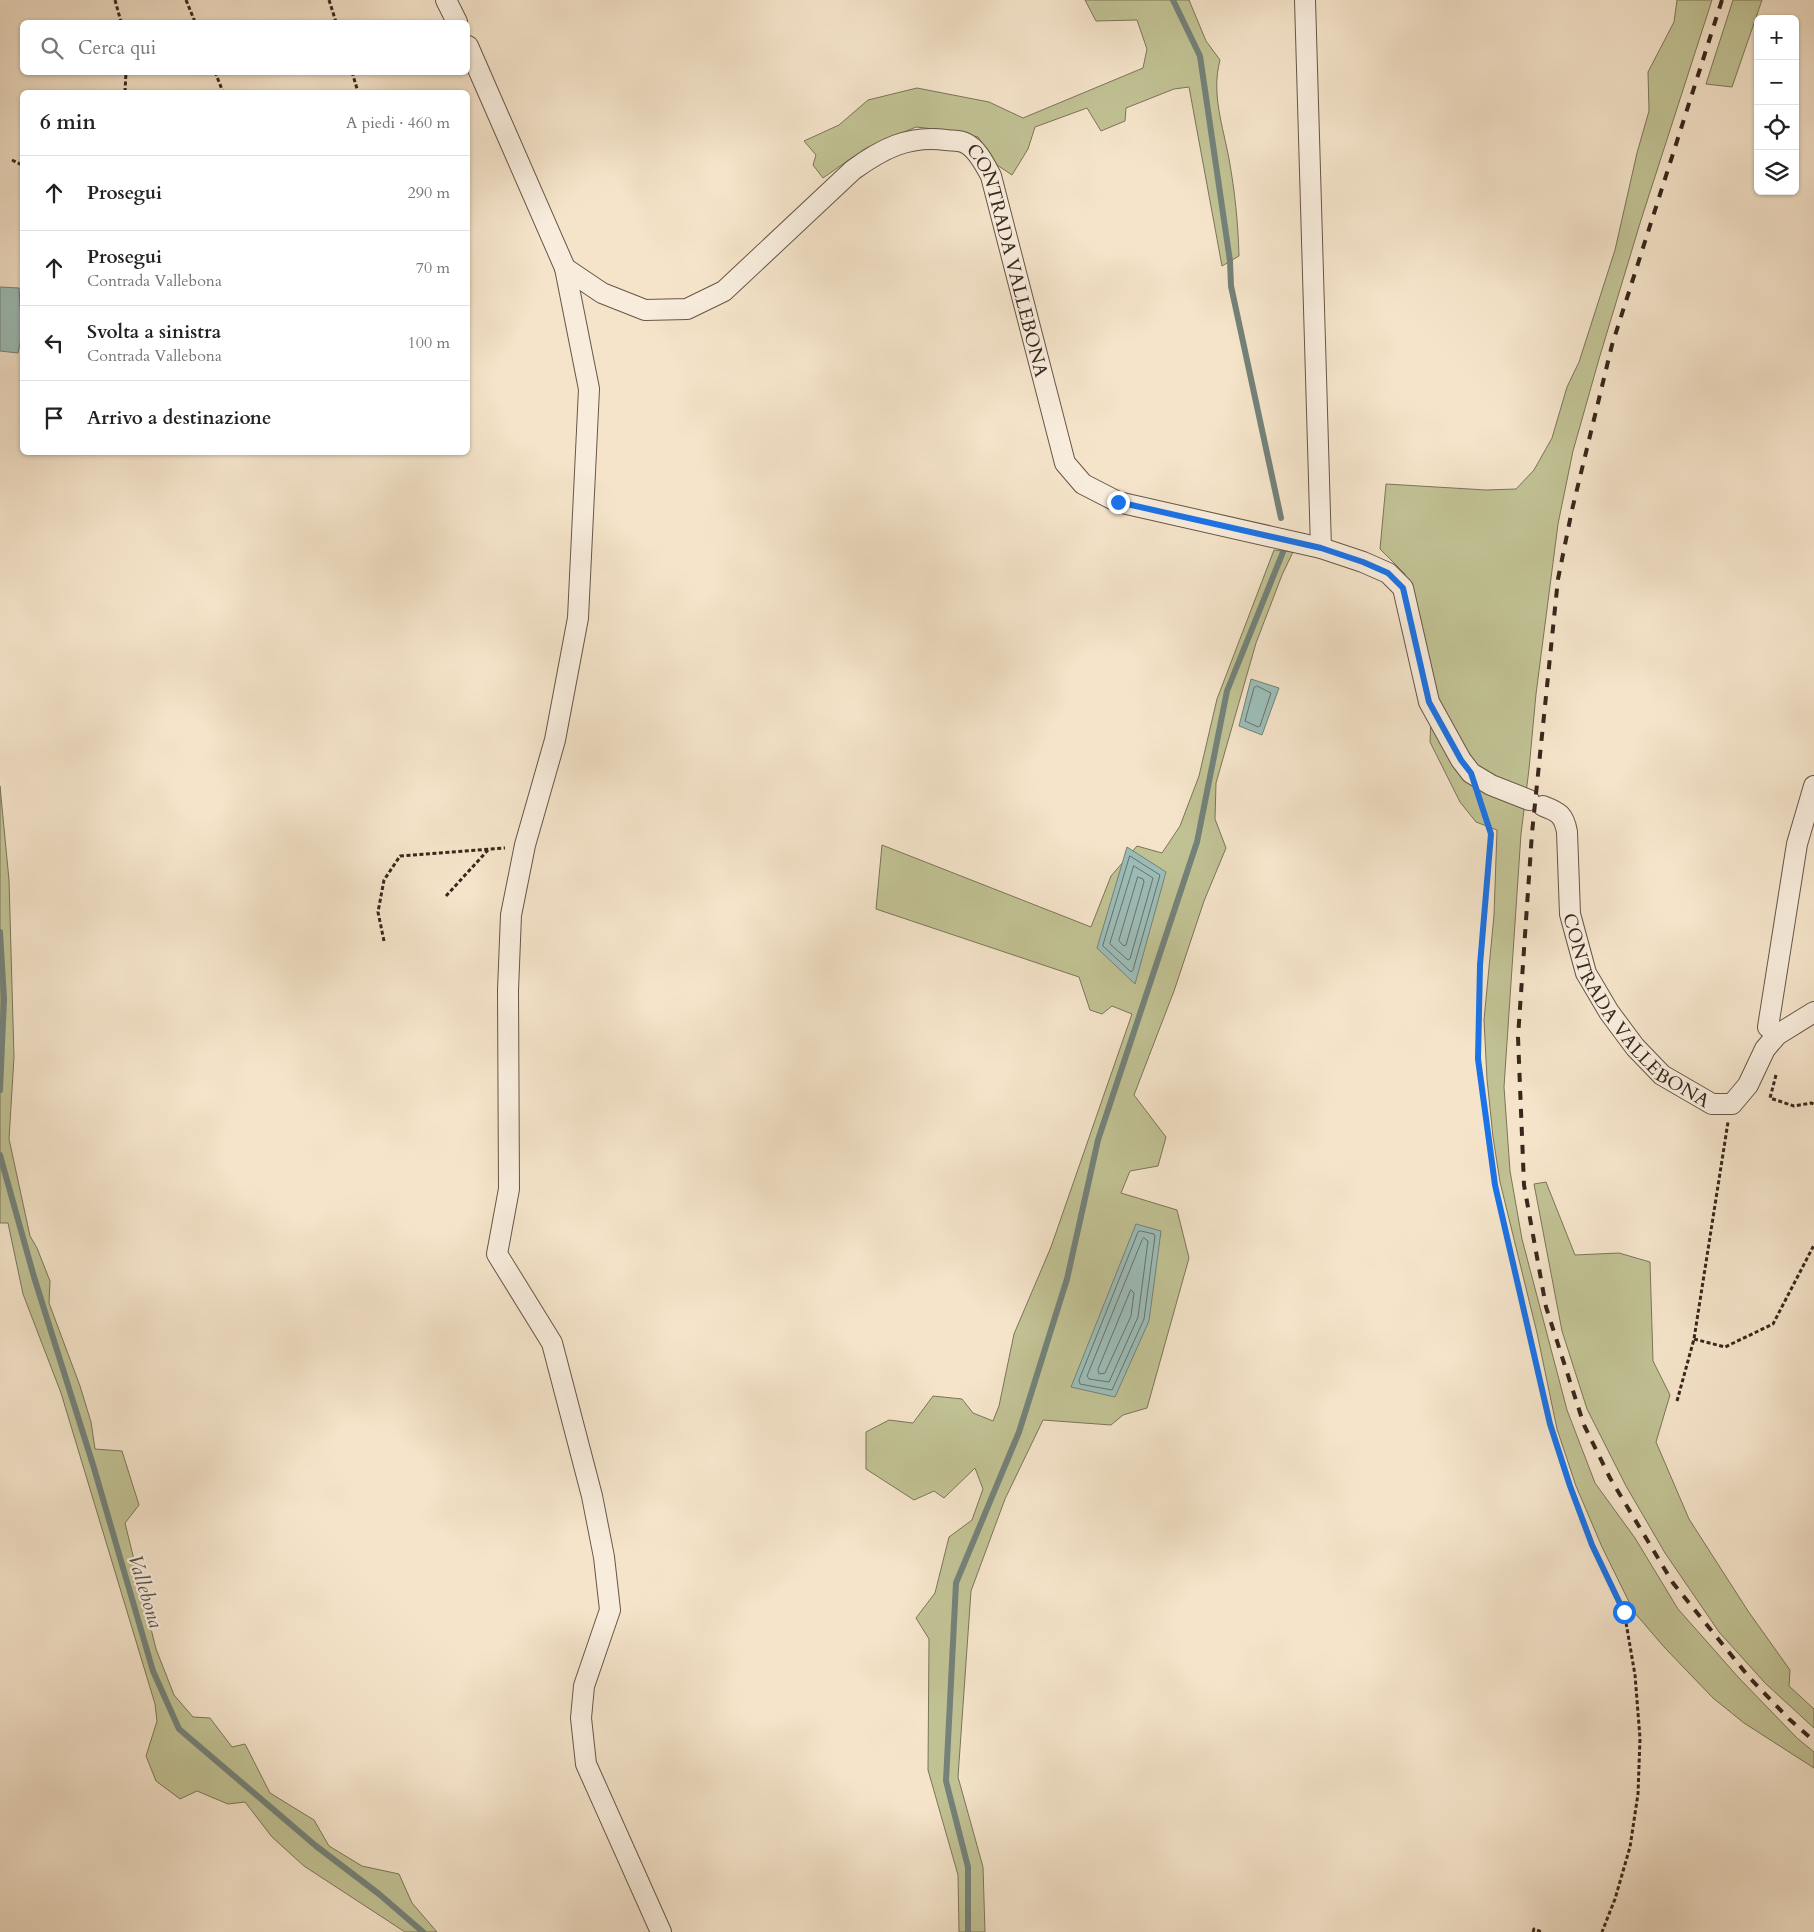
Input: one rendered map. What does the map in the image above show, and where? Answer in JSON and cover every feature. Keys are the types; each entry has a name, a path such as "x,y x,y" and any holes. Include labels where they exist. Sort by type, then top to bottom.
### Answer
{"street":[{"path":"446,0 456,20"},
{"path":"1305,0 1321,548"},
{"path":"470,50 565,268 589,389 578,618 555,740 525,845 511,915 508,990 509,1189 497,1254 552,1343 592,1496 604,1557 610,1610 584,1686 582,1718 586,1764 661,1932"},
{"name":"CONTRADA VALLEBONA","path":"565,268 602,293 645,310 687,309 724,291 853,170 876,154 906,141 935,139 965,143 980,157 991,176 1065,463 1083,484 1118,502 1321,548 1363,562 1388,573 1403,588 1429,702 1461,760 1471,773 1492,785 1557,811 1565,821 1570,914 1586,973 1609,1012 1635,1047 1662,1075 1712,1104 1732,1104 1748,1085 1765,1049 1777,1035 1814,1012"},
{"path":"1777,1035 1768,1027 1798,844 1814,786"}],"path":[{"path":"115,0 120,20"},
{"path":"186,0 194,20"},
{"path":"329,0 335,20"},
{"path":"125,90 126,75"},
{"path":"216,75 222,90"},
{"path":"353,75 357,90"},
{"path":"12,160 20,164"},
{"path":"1471,773 1491,834 1480,965 1478,1059 1495,1185 1550,1424 1592,1545 1624,1612 1636,1675 1640,1738 1638,1794 1630,1847 1615,1899 1602,1932"},
{"path":"384,941 378,912 384,880 400,856 488,850 525,845"},
{"path":"446,896 488,850"},
{"path":"1777,1072 1770,1098 1794,1106 1814,1104"},
{"path":"1677,1401 1694,1339 1718,1181 1732,1104"},
{"path":"1694,1339 1725,1348 1773,1324 1814,1245"},
{"path":"1533,1932 1534,1929 1542,1932"}],"green space":[{"path":"1085,0 1189,0 1206,41 1220,60 1217,98 1233,183 1239,256 1222,266 1189,87 1174,89 1126,108 1125,121 1101,131 1087,108 1035,127 1028,149 1012,175 997,165 978,137 952,131 916,127 866,148 823,178 813,165 816,155 804,141 839,125 868,100 917,88 989,102 1023,118 1143,68 1147,49 1137,20 1096,21"},
{"path":"1677,0 1712,0 1641,220 1599,359 1573,451 1558,524 1536,694 1521,834 1504,1087 1510,1171 1522,1239 1567,1410 1595,1483 1635,1538 1678,1609 1739,1678 1797,1738 1814,1752 1814,1768 1744,1723 1713,1698 1665,1648 1634,1612 1602,1547 1576,1486 1557,1429 1537,1333 1500,1182 1493,1137 1487,1079 1484,1020 1494,915 1497,830 1476,822 1460,802 1430,742 1432,689 1405,574 1380,549 1386,484 1486,490 1516,489 1534,470 1552,438 1567,387 1579,362 1615,250 1637,153 1649,111 1648,72 1674,22"},
{"path":"1733,0 1762,0 1757,15 1754,15 1754,23 1732,87 1706,84"},
{"path":"1274,550 1293,552 1282,575 1256,643 1216,783 1215,819 1226,848 1204,901 1174,991 1134,1095 1166,1137 1158,1166 1130,1171 1121,1193 1177,1210 1189,1258 1147,1408 1123,1415 1111,1425 1043,1420 1005,1499 971,1591 958,1777 983,1867 985,1932 959,1932 958,1875 928,1770 929,1639 916,1618 935,1593 949,1537 972,1520 983,1489 975,1468 944,1498 934,1491 914,1500 866,1469 866,1432 889,1420 913,1423 933,1396 962,1399 973,1413 993,1421 999,1406 1014,1334 1051,1247 1132,1014 1112,1006 1102,1014 1090,1010 1079,977 876,909 882,845 1091,927 1111,876 1137,846 1162,853 1180,826 1199,776 1217,699"},
{"path":"0,786 9,880 14,1057 9,1139 30,1236 37,1248 50,1281 49,1303 80,1386 91,1422 95,1449 122,1451 139,1505 125,1523 156,1649 174,1695 193,1717 210,1718 232,1747 245,1744 270,1793 314,1820 329,1846 362,1866 399,1874 412,1903 437,1932 405,1932 304,1866 272,1837 245,1802 228,1804 197,1791 180,1799 156,1781 146,1756 157,1721 155,1704 61,1393 23,1294 8,1223 0,1223"},
{"path":"1546,1182 1575,1255 1619,1253 1650,1262 1653,1361 1670,1395 1656,1442 1689,1519 1748,1611 1790,1670 1789,1686 1814,1709 1814,1728 1765,1683 1719,1632 1665,1553 1626,1486 1587,1409 1562,1331 1534,1184"}],"water":[{"path":"0,287 19,288 20,344 18,353 0,351"},
{"path":"1251,679 1279,688 1262,735 1239,726"},
{"path":"1127,847 1166,872 1135,984 1097,948"},
{"path":"1136,1224 1161,1231 1149,1321 1115,1397 1071,1387"}],"waterway":[{"path":"1173,0 1200,56 1230,261 1231,286 1281,518"},
{"path":"968,1932 968,1867 946,1781 956,1583 1019,1432 1067,1279 1098,1140 1197,842 1227,691 1283,552"},
{"name":"Vallebona","path":"0,932 4,999 0,1090"},
{"name":"Vallebona","path":"0,1155 34,1277 94,1468 153,1671 179,1729 316,1846 379,1894 423,1932"}],"railway":[{"path":"1722,0 1612,345 1572,510 1558,579 1532,833 1518,1037 1524,1185 1546,1307 1584,1425 1610,1478 1673,1583 1749,1677 1789,1719 1814,1741"}],"route":[{"path":"1118,502 1321,548 1363,562 1388,573 1403,588 1429,702 1461,760 1471,773 1491,834 1480,965 1478,1059 1495,1185 1550,1424 1592,1545 1624,1612"}]}
